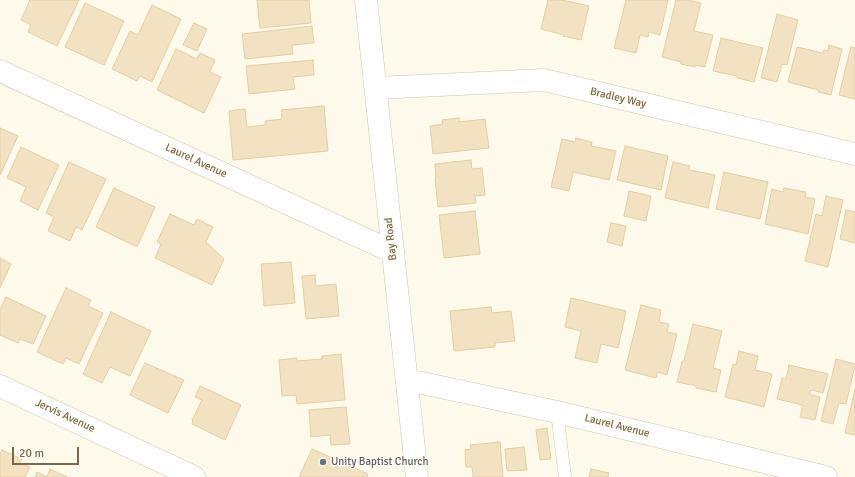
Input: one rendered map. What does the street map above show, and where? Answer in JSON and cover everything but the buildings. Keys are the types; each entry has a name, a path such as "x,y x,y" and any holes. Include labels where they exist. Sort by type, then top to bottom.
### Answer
{"street":[{"name":"Bay Road","path":"366,0 417,477"},
{"name":"Laurel Avenue","path":"0,71 393,252"},
{"name":"Bradley Way","path":"376,88 544,80 855,154"},
{"name":"Laurel Avenue","path":"407,381 558,412 826,477"},
{"name":"Jervis Avenue","path":"0,386 194,477"}],"lane":[{"path":"558,412 565,477"}],"place":[{"name":"Unity Baptist Church","path":"323,462"}]}
